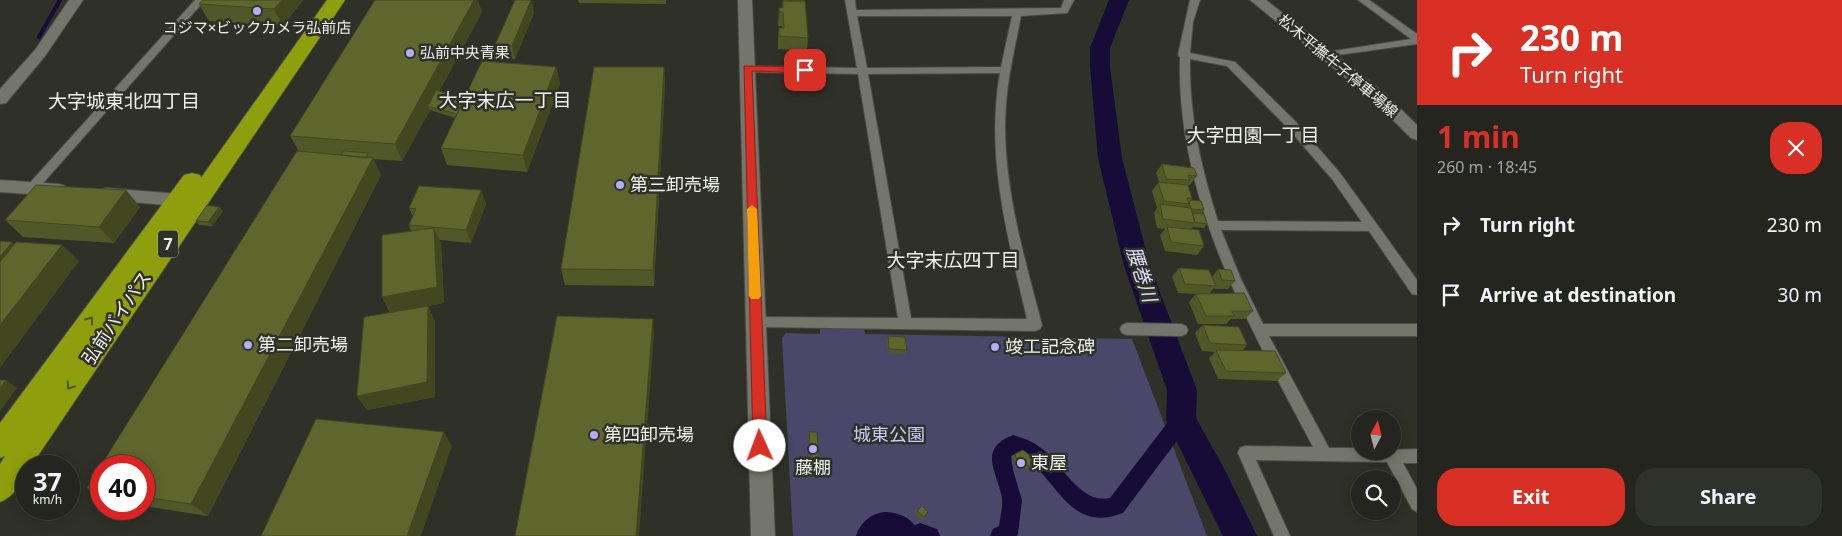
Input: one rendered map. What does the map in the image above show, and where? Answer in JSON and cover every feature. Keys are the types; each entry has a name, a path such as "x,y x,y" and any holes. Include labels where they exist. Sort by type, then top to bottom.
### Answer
{"highway":[{"name":"弘前バイパス","path":"0,488 321,0"},
{"name":"弘前バイパス","path":"0,444 187,201 336,0"}],"street":[{"path":"0,99 40,53 76,0"},
{"path":"32,188 200,0"},
{"path":"745,0 763,536"},
{"path":"850,0 888,208 905,323"},
{"path":"940,0 944,13"},
{"path":"853,13 1017,13 1064,11 1069,0"},
{"path":"1195,0 1189,17 1183,55 1188,124 1195,166 1213,225 1260,330 1325,455"},
{"name":"松木平撫牛子停車場線","path":"1258,0 1378,96 1417,134"},
{"path":"1363,0 1417,40"},
{"path":"756,322 1035,325 1007,204 1000,142 1005,70 1017,13"},
{"path":"1327,55 1417,40"},
{"path":"1183,55 1231,64 1290,123 1336,176 1417,290"},
{"path":"747,68 863,71 1005,70"},
{"path":"0,186 72,191"},
{"path":"91,193 187,201"},
{"path":"1213,225 1374,227"},
{"path":"1127,329 1182,330"},
{"path":"1260,330 1417,330"},
{"path":"1282,536 1245,454 1351,455"},
{"path":"1401,456 1417,456"},
{"path":"1393,460 1417,504"}],"green space":[{"name":"城東公園","path":"820,329 864,329 865,334 1132,339 1207,536 793,536 782,338 786,333 820,334"}],"shaded area":[{"path":"885,512 906,517 920,533 915,536 856,536 860,526 867,519"}],"building":[{"path":"203,0 282,0 274,9 199,4"},
{"name":"弘前中央青果","path":"375,0 474,0 395,144 290,136"},
{"path":"515,0 531,0 512,46 495,45"},
{"path":"783,1 805,1 808,38 779,36 779,28 784,28 783,12 779,12 779,8 783,8"},
{"path":"482,61 556,67 523,155 441,148"},
{"name":"第三卸売場","path":"594,67 664,67 653,270 561,269"},
{"path":"436,90 464,99 457,114 428,106"},
{"name":"第二卸売場","path":"297,151 373,158 191,504 155,499 155,455 108,455"},
{"path":"344,151 368,153 366,158 341,155"},
{"path":"1162,164 1194,168 1197,176 1188,175 1190,180 1166,179"},
{"path":"1158,182 1188,185 1192,198 1187,198 1189,204 1164,201"},
{"path":"36,185 126,190 99,227 5,220"},
{"path":"419,186 481,190 466,230 409,225 416,209 409,208"},
{"path":"1191,200 1201,201 1204,210 1191,209 1189,202"},
{"path":"1160,204 1191,208 1195,223 1163,219"},
{"path":"207,205 219,207 208,222 196,221"},
{"path":"1193,213 1204,214 1207,224 1195,222"},
{"path":"1167,227 1199,230 1204,246 1171,242"},
{"path":"434,228 437,287 382,297 382,235"},
{"path":"0,241 12,242 0,257"},
{"path":"16,242 62,245 0,325 0,262"},
{"path":"1179,268 1209,270 1216,286 1185,284"},
{"path":"1218,269 1231,270 1235,281 1222,280"},
{"path":"1244,293 1253,311 1232,311 1234,316 1206,316 1196,294"},
{"path":"428,306 427,382 357,396 364,317"},
{"name":"第四卸売場","path":"557,316 653,319 636,536 515,536"},
{"path":"1203,325 1239,327 1247,345 1210,343"},
{"path":"888,336 905,337 907,350 889,349"},
{"path":"1216,350 1275,351 1286,373 1226,371"},
{"path":"0,380 6,380 0,389"},
{"path":"316,419 444,432 407,536 261,536"},
{"name":"藤棚","path":"809,432 817,432 819,458 811,458"},
{"name":"東屋","path":"1023,450 1032,457 1030,466 1018,464 1015,454"},
{"path":"922,506 928,512 924,517 917,511"}],"waterway":[{"path":"39,37 60,0"},
{"name":"腰巻川","path":"1119,0 1100,48 1100,67 1110,158 1137,266 1182,390 1181,420 1214,481 1240,536"},
{"path":"1000,536 1008,534 1012,500 1003,470 1001,452 1013,444 1034,454 1073,495 1094,508 1104,509 1116,506 1181,420"},
{"path":"920,533 930,536"}],"slow traffic":[{"path":"752,209 755,296"}],"place":[{"name":"コジマ×ビックカメラ弘前店","path":"257,11"},
{"name":"弘前中央青果","path":"410,53"},
{"name":"第三卸売場","path":"620,185"},
{"name":"第二卸売場","path":"248,345"},
{"name":"竣工記念碑","path":"995,347"},
{"name":"第四卸売場","path":"594,435"},
{"name":"藤棚","path":"813,449"},
{"name":"東屋","path":"1021,463"}],"district":[{"name":"大字末広一丁目","path":"505,100"},
{"name":"大字城東北四丁目","path":"124,101"},
{"name":"大字田園一丁目","path":"1253,135"},
{"name":"大字末広四丁目","path":"953,260"}],"route":[{"path":"760,446 747,68 805,70"}]}
